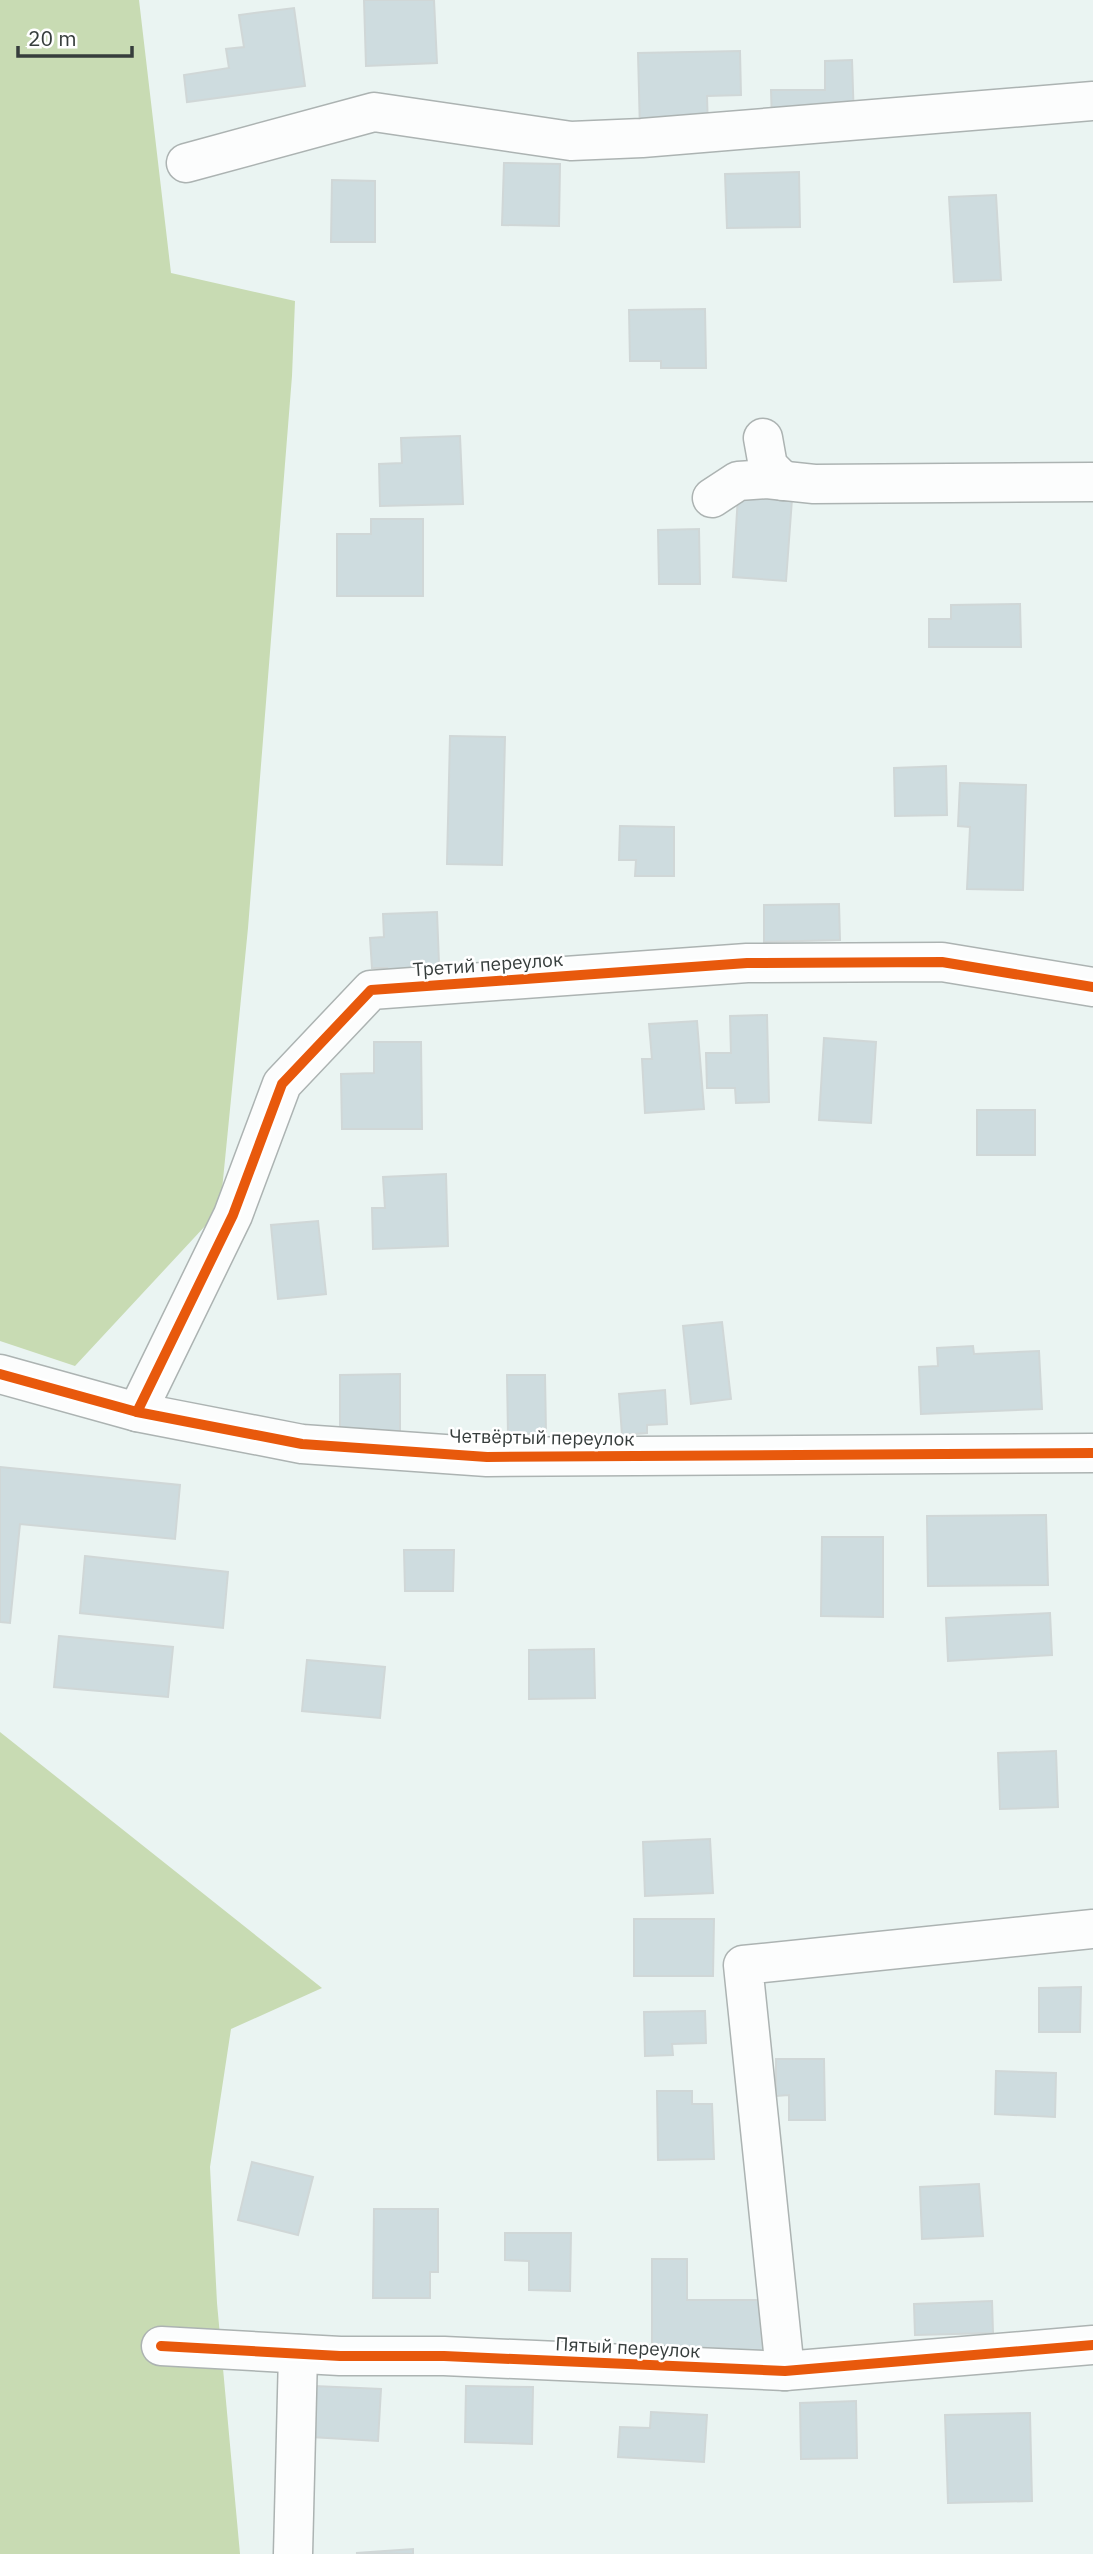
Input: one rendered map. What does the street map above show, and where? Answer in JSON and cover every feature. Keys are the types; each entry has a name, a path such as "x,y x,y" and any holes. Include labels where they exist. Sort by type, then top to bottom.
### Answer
{"street":[{"path":"186,163 374,112 571,141 655,137 1093,101"},
{"path":"764,438 768,466 783,481"},
{"path":"712,498 738,481 814,484 1093,482"},
{"name":"Третий переулок","path":"137,1412 233,1215 282,1083 371,990 747,964 928,962 1093,987"},
{"name":"Четвёртый переулок","path":"0,1374 137,1412 302,1444 487,1457 1093,1453"},
{"path":"785,2371 743,1965 1093,1929"},
{"name":"Пятый переулок","path":"161,2346 340,2356 444,2356 785,2371 1093,2346"},
{"path":"293,2554 298,2354"}],"green space":[{"path":"0,0 139,0 171,273 295,301 292,376 248,928 220,1210 75,1366 0,1341"},
{"path":"0,1732 322,1988 231,2029 210,2167 217,2303 240,2554 0,2554"}],"building":[{"path":"364,0 434,0 437,63 366,66"},
{"path":"294,8 305,86 187,102 184,75 229,68 226,49 244,47 239,15"},
{"path":"740,51 741,95 707,96 708,129 640,131 638,53"},
{"path":"852,60 854,121 772,122 771,90 825,90 825,61"},
{"path":"504,163 560,164 559,226 502,225"},
{"path":"799,172 800,227 727,228 725,174"},
{"path":"332,180 375,181 375,242 331,242"},
{"path":"996,195 1001,280 954,282 949,197"},
{"path":"705,309 706,368 661,368 661,361 630,361 629,310"},
{"path":"460,436 463,504 380,506 379,464 402,463 401,438"},
{"path":"738,496 792,499 786,581 733,577"},
{"path":"371,519 423,519 423,596 337,596 337,534 371,534"},
{"path":"699,529 700,584 659,584 658,530"},
{"path":"1020,604 1021,647 929,647 929,619 951,619 951,605"},
{"path":"450,736 505,737 502,865 447,864"},
{"path":"946,766 947,815 895,816 894,768"},
{"path":"960,783 1026,785 1023,890 967,889 970,827 958,826"},
{"path":"620,826 674,827 674,876 635,876 636,860 619,860"},
{"path":"839,904 840,940 764,942 764,905"},
{"path":"437,912 440,990 388,992 387,968 372,968 370,938 384,937 383,914"},
{"path":"767,1015 769,1102 736,1103 735,1088 707,1088 706,1053 731,1053 730,1016"},
{"path":"697,1021 704,1109 645,1113 642,1059 652,1059 649,1024"},
{"path":"824,1038 876,1042 871,1123 819,1120"},
{"path":"374,1042 421,1042 422,1129 342,1129 341,1074 374,1073"},
{"path":"977,1110 1035,1110 1035,1155 977,1155"},
{"path":"446,1174 448,1246 373,1249 372,1208 385,1208 383,1177"},
{"path":"318,1221 326,1294 278,1299 271,1225"},
{"path":"722,1322 731,1399 691,1404 683,1326"},
{"path":"973,1346 974,1354 1039,1351 1042,1409 921,1414 919,1367 938,1366 937,1348"},
{"path":"400,1374 400,1431 340,1431 340,1375"},
{"path":"507,1375 545,1375 546,1434 508,1434"},
{"path":"665,1390 667,1424 647,1425 647,1433 622,1435 619,1394"},
{"path":"0,1467 180,1485 175,1539 20,1524 10,1623 0,1622"},
{"path":"1046,1515 1048,1585 928,1586 927,1516"},
{"path":"822,1537 883,1537 883,1617 821,1616"},
{"path":"404,1550 454,1550 453,1591 405,1591"},
{"path":"85,1556 228,1572 223,1628 80,1613"},
{"path":"1050,1613 1052,1655 948,1661 946,1618"},
{"path":"59,1636 173,1647 168,1697 54,1687"},
{"path":"594,1649 595,1698 529,1699 529,1650"},
{"path":"307,1660 385,1667 380,1718 302,1711"},
{"path":"1056,1751 1058,1807 1000,1809 998,1753"},
{"path":"710,1839 713,1893 645,1896 643,1842"},
{"path":"634,1919 714,1919 713,1976 634,1976"},
{"path":"1081,1987 1080,2032 1039,2032 1039,1988"},
{"path":"705,2011 706,2043 672,2044 673,2055 645,2056 644,2012"},
{"path":"776,2059 824,2059 825,2120 789,2120 789,2095 776,2096"},
{"path":"996,2071 1056,2073 1055,2117 995,2114"},
{"path":"657,2091 692,2091 692,2104 712,2104 714,2159 658,2160"},
{"path":"252,2162 313,2177 298,2235 238,2220"},
{"path":"979,2184 983,2236 922,2239 920,2187"},
{"path":"374,2209 438,2209 438,2272 430,2272 430,2298 373,2298"},
{"path":"505,2233 571,2233 570,2291 529,2290 529,2261 505,2260"},
{"path":"652,2259 687,2259 687,2300 768,2300 768,2351 652,2351"},
{"path":"992,2301 993,2333 915,2335 914,2304"},
{"path":"314,2386 381,2389 378,2441 311,2437"},
{"path":"466,2386 533,2387 532,2444 465,2442"},
{"path":"856,2401 857,2458 801,2459 800,2403"},
{"path":"651,2412 707,2415 704,2462 618,2457 620,2427 650,2428"},
{"path":"1030,2413 1032,2501 948,2503 945,2415"},
{"path":"413,2549 413,2554 356,2553"}],"cycle path":[{"path":"137,1412 233,1215 282,1084 371,990 747,963 942,962 1093,987"},
{"path":"0,1374 137,1412 302,1444 487,1457 1093,1453"},
{"path":"161,2346 340,2356 444,2356 785,2371 1093,2345"}]}
